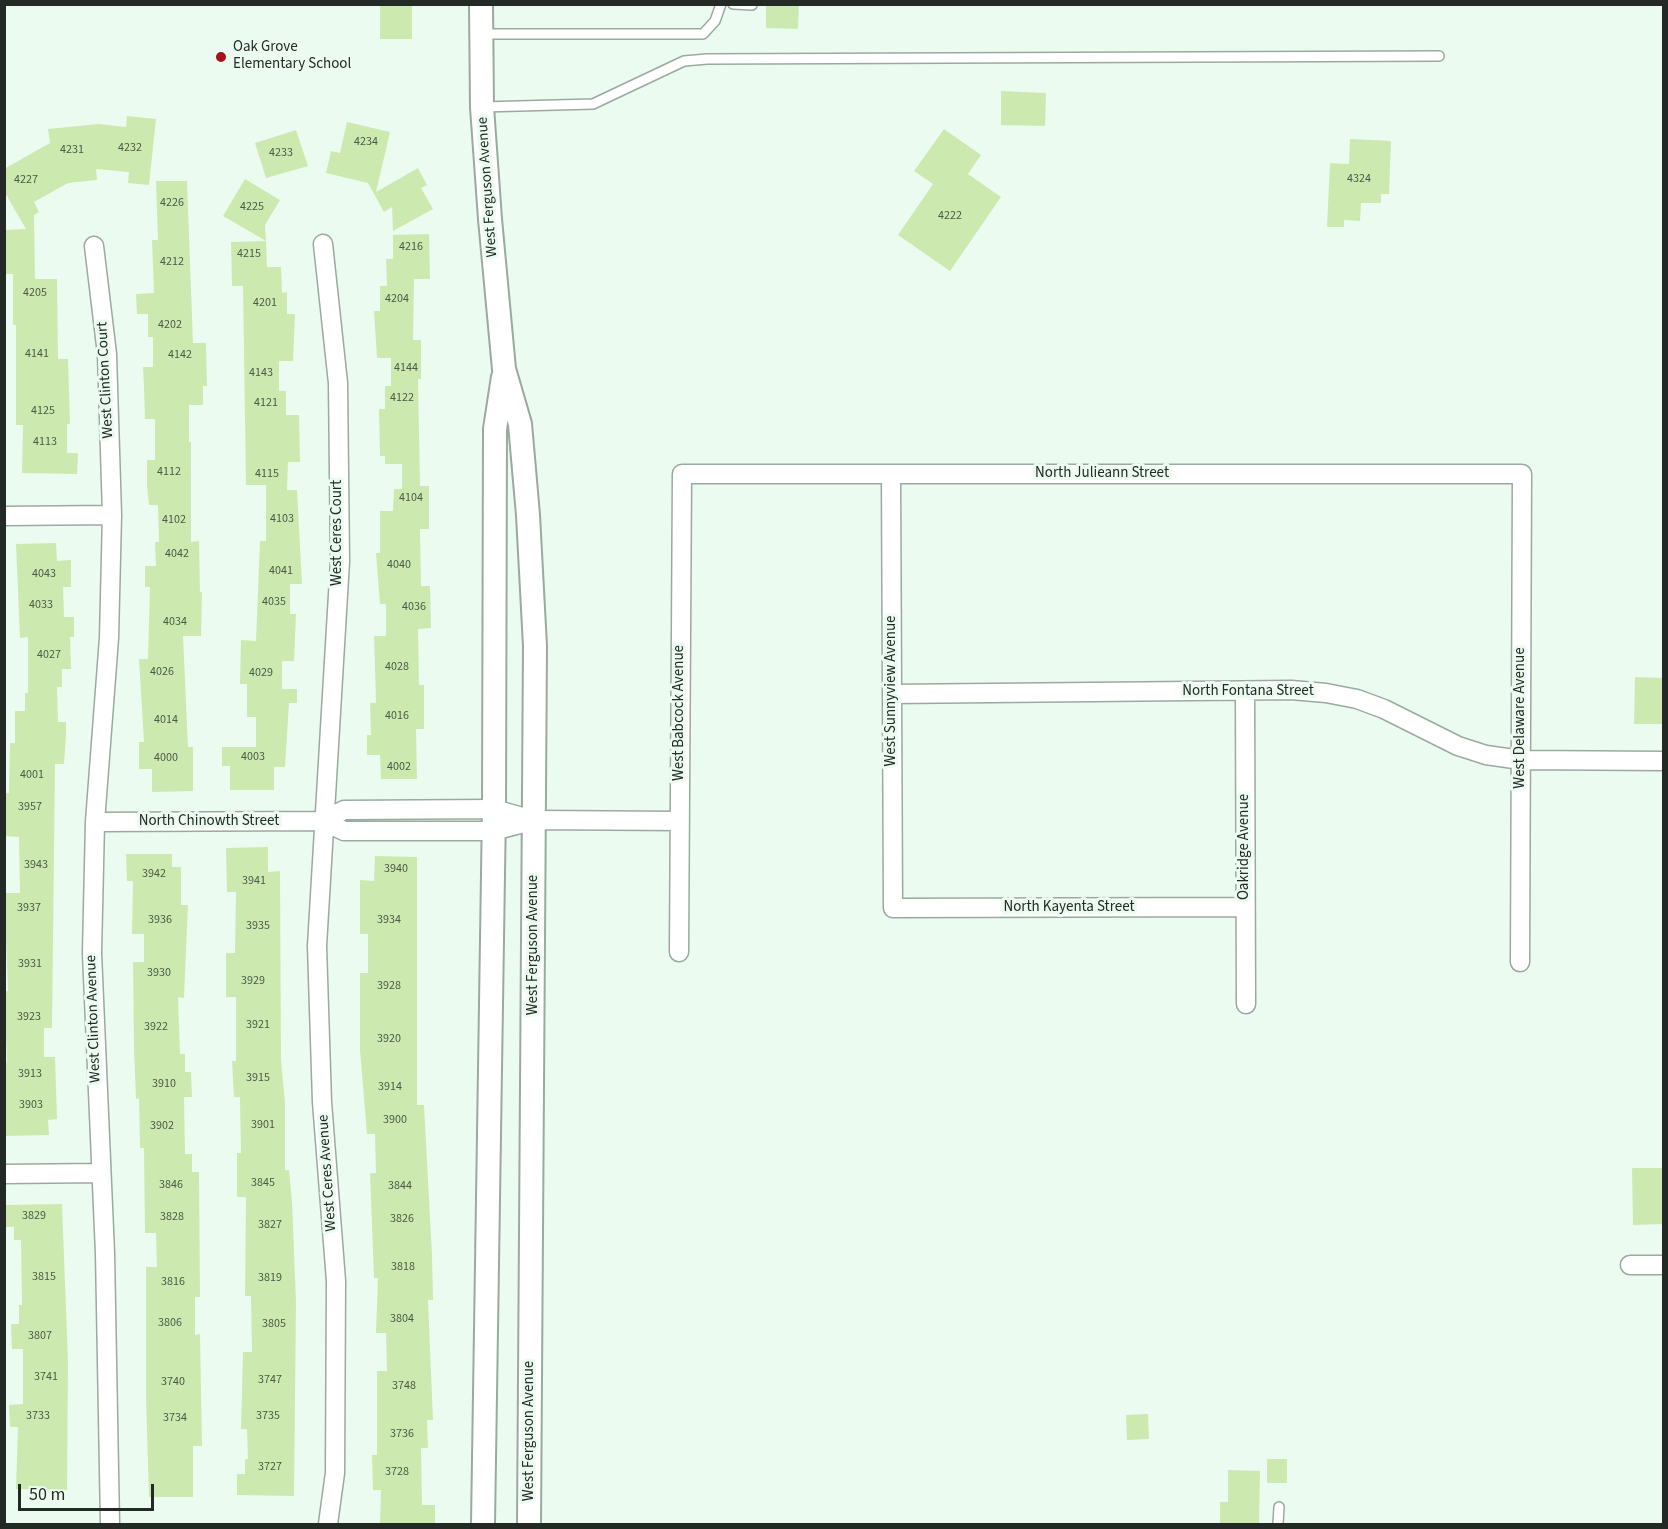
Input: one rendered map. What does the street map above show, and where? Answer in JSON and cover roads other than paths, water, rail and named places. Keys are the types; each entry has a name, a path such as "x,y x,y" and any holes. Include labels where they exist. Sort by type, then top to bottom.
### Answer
{"street":[{"name":"West Ferguson Avenue","path":"480,4 482,107 504,369 520,424 528,514 535,657 529,1524"},
{"name":"West Ceres Court","path":"323,244 338,383 340,561 323,821"},
{"name":"West Clinton Court","path":"94,246 107,354 112,515"},
{"name":"West Ferguson Avenue","path":"483,1524 494,809 495,429 504,369"},
{"name":"North Julieann Street","path":"682,474 1522,474"},
{"name":"West Babcock Avenue","path":"679,952 682,474"},
{"name":"West Sunnyview Avenue","path":"891,474 893,908"},
{"name":"West Delaware Avenue","path":"1520,962 1522,474"},
{"path":"4,516 112,515"},
{"name":"West Clinton Avenue","path":"110,1524 101,1173 92,952 95,822 109,638 112,515"},
{"name":"North Fontana Street","path":"892,694 1245,691 1326,693 1357,699 1384,709 1458,746 1486,755 1521,760 1664,761"},
{"name":"Oakridge Avenue","path":"1245,691 1246,1004"},
{"name":"North Chinowth Street","path":"323,821 344,810 494,809 535,820 680,821"},
{"name":"North Chinowth Street","path":"95,822 323,821 344,831 493,831 535,820"},
{"name":"West Ceres Avenue","path":"323,821 317,946 322,1102 336,1281 335,1473 328,1524"},
{"name":"North Kayenta Street","path":"893,908 1245,907"},
{"path":"4,1174 101,1173"},
{"path":"1630,1265 1664,1265"}],"lane":[{"path":"480,34 703,34 715,21 721,4"},
{"path":"733,4 752,5"},
{"path":"482,107 593,104 684,61 707,59 1439,56"},
{"path":"1278,1524 1279,1507"}],"place":[{"name":"Oak Grove Elementary School","path":"221,57"}]}
